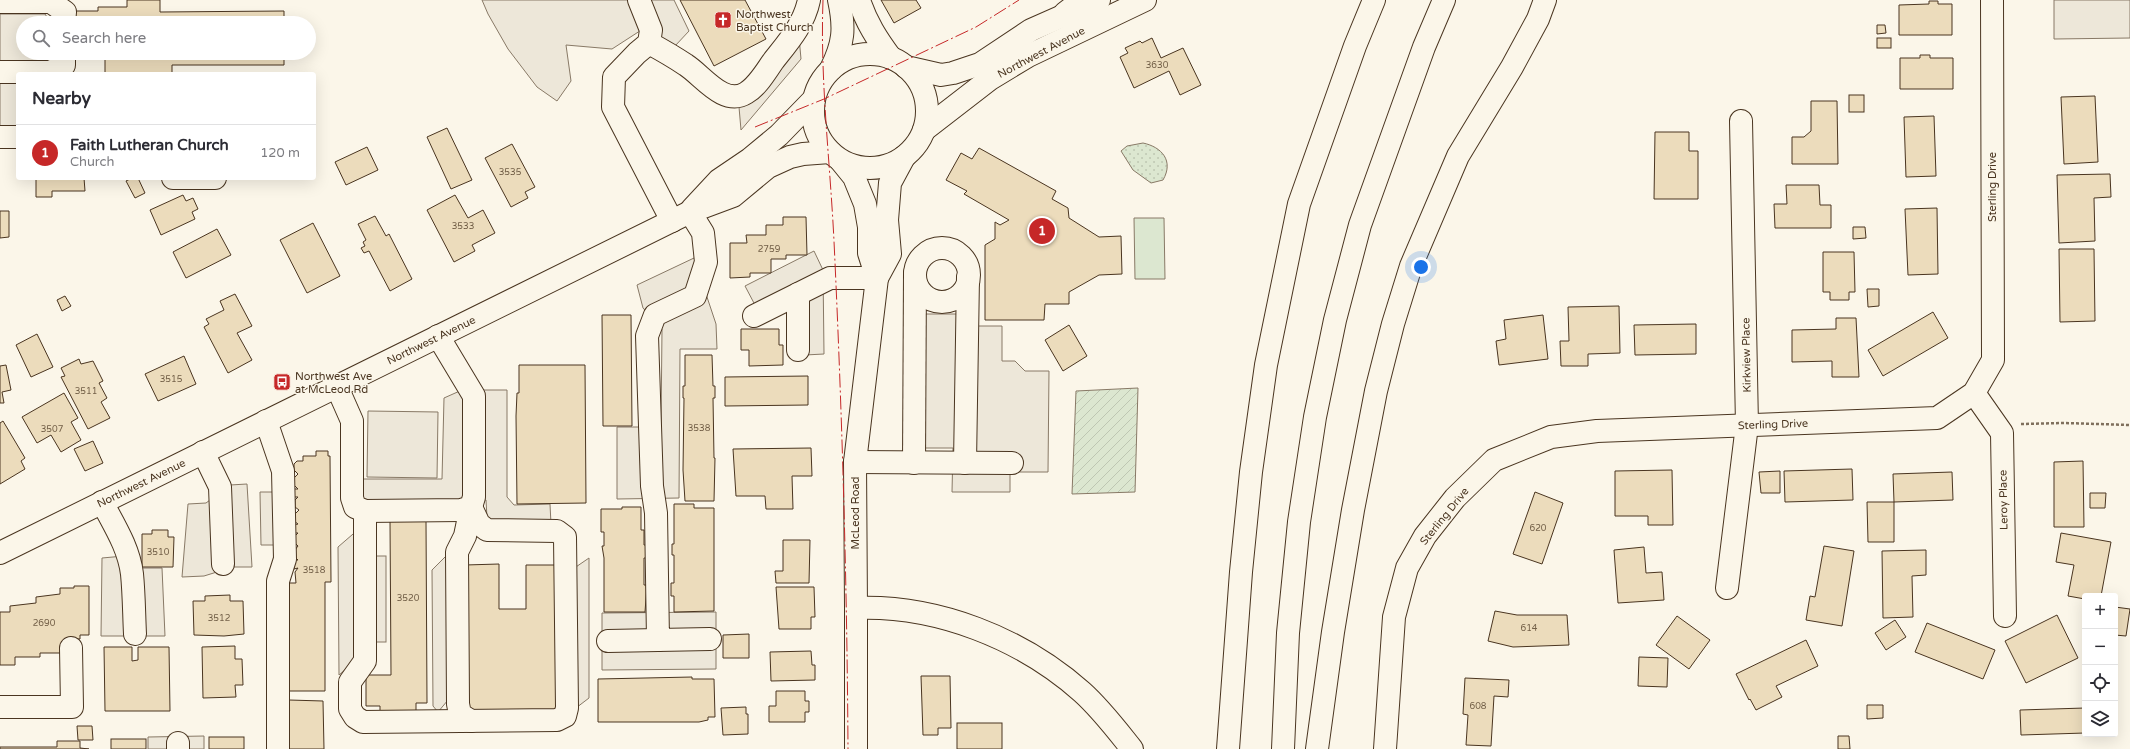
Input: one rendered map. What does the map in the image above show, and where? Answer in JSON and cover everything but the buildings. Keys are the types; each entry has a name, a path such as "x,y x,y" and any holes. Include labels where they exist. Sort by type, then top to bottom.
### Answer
{"main road":[{"path":"639,0 651,30 649,43 636,53 614,77 613,107 681,216 703,233 706,262 695,296 655,315 647,336 652,486 656,513 658,640"},
{"path":"649,43 688,66 718,92 733,96 746,93 759,80 800,26 806,14 809,0"},
{"path":"839,0 844,23 842,42 831,69 817,89 814,99 813,114 815,128 820,138 836,157 861,168 870,169 888,166 904,158 916,144 924,130 927,114 924,95 917,79 877,39 865,18 859,0"},
{"path":"1065,14 1082,0"},
{"name":"Northwest Avenue","path":"899,62 941,75 953,74 980,64 1031,30 1099,0"},
{"name":"Northwest Avenue","path":"924,130 990,79 1028,56 1145,0"},
{"path":"1228,749 1241,572 1251,472 1266,365 1299,204 1355,46 1374,0"},
{"path":"1283,749 1288,633 1299,522 1315,417 1335,320 1360,225 1424,47 1444,0"},
{"path":"1317,749 1333,632 1353,510 1376,391 1393,324 1411,266 1458,156 1512,67 1538,19 1545,0"},
{"name":"Sterling Drive","path":"1385,749 1394,617 1407,568 1425,536 1455,498 1494,460 1551,437 1598,431 1937,418 1974,393 1993,360 1992,0"},
{"path":"0,2 51,2 64,12 64,16"},
{"path":"831,69 841,62 856,56 874,54 899,62"},
{"path":"52,72 64,65 64,60"},
{"path":"0,72 16,72"},
{"name":"Northwest Avenue","path":"681,216 719,180 750,159 778,135 814,99"},
{"name":"Kirkview Place","path":"1727,588 1747,425 1740,121"},
{"path":"0,136 16,137"},
{"name":"Northwest Avenue","path":"0,553 681,216 734,196 768,167 790,157 803,154 836,157"},
{"name":"McLeod Road","path":"836,157 854,177 865,204 869,227 869,253 877,278"},
{"name":"McLeod Road","path":"856,749 855,462 877,278 890,254 887,220 890,183 904,158"},
{"path":"914,463 915,273 922,256 929,251 947,248 962,258 967,266 968,277 965,463"},
{"path":"915,273 919,290 932,300 941,302 957,297 963,291 968,277"},
{"path":"754,316 830,278 877,278"},
{"path":"798,294 798,350"},
{"path":"438,336 474,396 474,497 465,536 458,552 458,704 460,714 471,721"},
{"path":"337,387 352,421 352,498 355,507 365,511 462,510 471,507"},
{"name":"Leroy Place","path":"1974,393 2002,433 2005,616"},
{"path":"266,421 283,471 285,559 278,581 278,749"},
{"path":"203,452 220,487 223,564"},
{"path":"855,462 1012,463"},
{"path":"102,502 127,553 132,573 135,634"},
{"path":"365,511 364,661 350,682 350,709 355,717 363,722 557,720 565,716 567,708 565,537 557,531 487,530 479,524 471,507"},
{"path":"856,608 896,608 940,616 990,634 1022,650 1082,691 1106,717 1132,749"},
{"path":"608,641 710,639"},
{"path":"0,707 72,707 71,648"}],"path":[{"path":"1996,424 2064,423 2130,426"}],"green space":[{"path":"1143,143 1161,151 1167,161 1166,173 1163,180 1151,183 1133,170 1121,151 1127,146"},
{"path":"1134,218 1164,218 1165,279 1135,279"},
{"path":"1138,388 1135,492 1072,494 1076,391"}],"shaded area":[{"path":"482,0 633,0 637,8 652,0 674,0 689,31 675,46 646,27 612,49 566,45 571,81 557,101 537,87 508,49 488,14"},
{"path":"2054,0 2130,0 2130,38 2054,39"},
{"path":"0,14 45,14 46,16 16,16 16,60 57,60 37,61 37,72 16,72 16,133 0,133"},
{"path":"799,37 801,59 741,130 739,107"},
{"path":"814,251 823,270 824,354 805,355 805,281 755,305 745,286"},
{"path":"694,258 716,324 717,349 680,349 679,498 617,499 617,427 661,427 662,329 643,308 637,285"},
{"path":"921,314 959,314 959,326 1002,326 1002,361 1015,361 1025,371 1049,371 1048,472 1010,472 1010,492 952,492 953,448 921,448"},
{"path":"462,390 507,390 507,497 514,505 550,504 551,524 503,524 487,518 486,500 361,500 361,479 442,479 444,398"},
{"path":"368,411 438,412 437,478 367,477"},
{"path":"247,484 252,567 233,567 204,576 182,577 188,504 206,503 230,485"},
{"path":"260,492 275,492 276,545 261,545"},
{"path":"360,528 361,656 339,675 338,547"},
{"path":"452,550 453,694 438,712 433,706 432,570"},
{"path":"124,556 140,568 162,568 165,636 101,636 102,558"},
{"path":"373,556 386,556 386,642 373,642"},
{"path":"589,558 589,698 572,711 570,571"},
{"path":"716,612 716,669 602,670 602,613"},
{"path":"204,736 204,749 148,749 148,737"}],"power":[{"path":"823,0 822,30 824,90 834,241 842,431 847,622 848,749"},
{"path":"755,127 824,99 976,27 1019,0"}],"place":[{"name":"Northwest Baptist Church","path":"723,20"},
{"name":"Faith Lutheran Church","path":"1042,231"},
{"name":"Northwest Ave at McLeod Rd","path":"282,382"}]}
